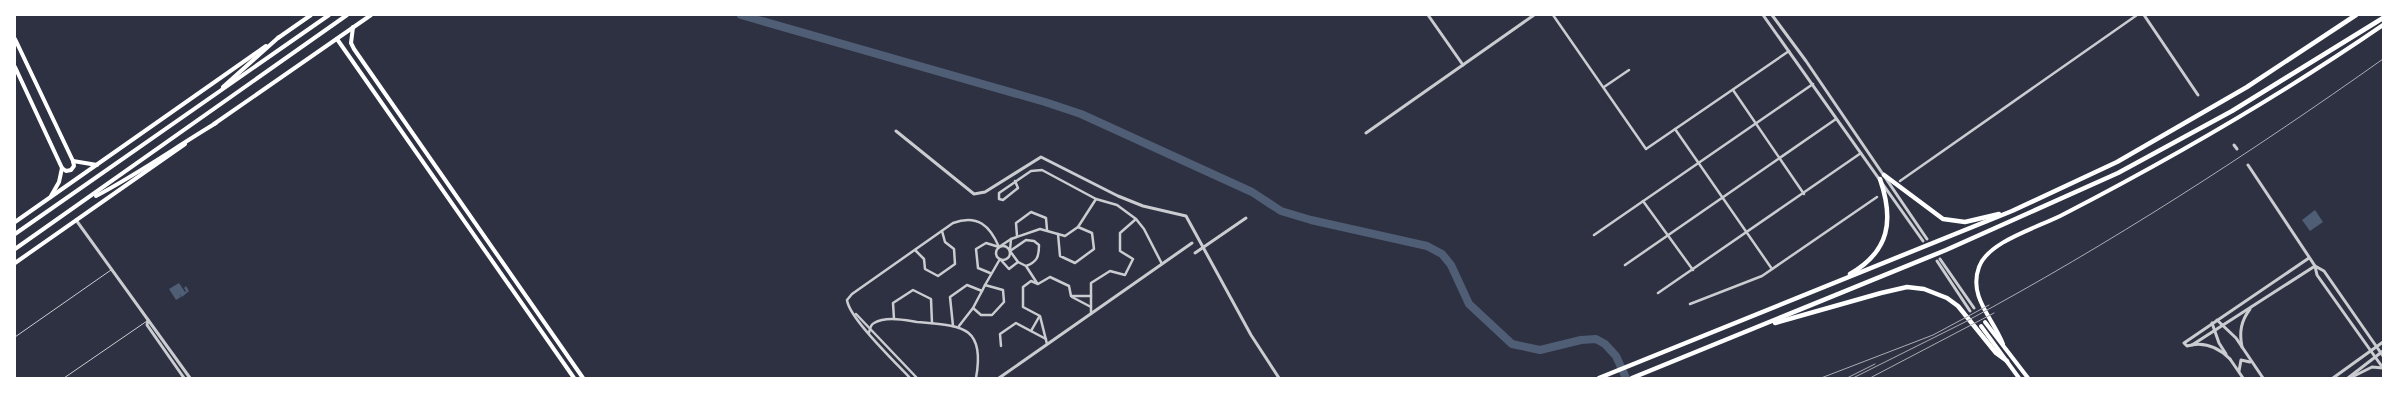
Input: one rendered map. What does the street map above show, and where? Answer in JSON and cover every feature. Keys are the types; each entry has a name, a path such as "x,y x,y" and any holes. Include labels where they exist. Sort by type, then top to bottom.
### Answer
{"highway":[{"path":"1599,378 2012,211 2117,162 2247,87 2356,15"},
{"path":"1632,378 1982,236 2118,173 2232,111 2383,18"},
{"path":"1884,175 1936,215 1950,222 1973,221 2012,211"},
{"path":"1834,283 1867,262 1876,252 1883,239 1889,208 1880,180"},
{"path":"1760,327 1881,293 1907,287 1924,289 1947,298 1958,306 1996,353 2007,361"}],"main road":[{"path":"15,222 311,15"},
{"path":"15,234 329,15"},
{"path":"15,249 83,203 347,15"},
{"path":"15,263 371,15"},
{"path":"2003,344 1999,333 1980,303 1977,293 1976,279 1979,267 1986,255 1996,246 2049,222 2202,140 2330,61 2383,25"},
{"path":"353,28 353,46 583,378"},
{"path":"214,95 279,38"},
{"path":"15,39 73,161 74,166 71,170 66,171 62,168 15,67"},
{"path":"337,39 574,378"},
{"path":"344,51 353,46"},
{"path":"83,203 130,178 170,150 216,123"},
{"path":"73,161 97,164"},
{"path":"52,196 59,182 62,168"},
{"path":"476,237 482,233"},
{"path":"1985,322 2028,378"},
{"path":"1981,326 2019,378"},
{"path":"1594,378 1609,374"}],"street":[{"path":"1428,15 1463,65"},
{"path":"1366,134 1534,15"},
{"path":"1552,15 1604,86 1646,149 1789,51"},
{"path":"1764,15 1836,119 1925,240 1884,175 1772,15"},
{"path":"1900,181 2137,15"},
{"path":"2144,15 2198,95"},
{"path":"1798,63 1800,59 1806,61"},
{"path":"1604,86 1629,70"},
{"path":"1594,235 1813,84"},
{"path":"1732,89 1804,194"},
{"path":"1625,265 1722,196 1836,119"},
{"path":"1675,129 1772,269"},
{"path":"896,131 974,194 985,192 1041,157 1118,196 1143,206 1186,216 1250,335 1279,378"},
{"path":"2234,145 2238,149"},
{"path":"1658,293 1861,153"},
{"path":"2248,165 2309,258 2324,272 2382,353 2348,378"},
{"path":"1015,181 1018,188 1014,193 1003,200 999,200 999,193 1015,181 1032,171 1042,170 1096,199 1117,205 1144,229 1162,264"},
{"path":"1690,304 1762,276 1878,198"},
{"path":"1018,262 1009,269 996,253 999,247 1016,236 1040,229 1065,236 1078,227 1096,199"},
{"path":"1643,201 1692,270"},
{"path":"1016,236 1016,223 1031,212 1046,218 1047,230"},
{"path":"1195,253 1246,218"},
{"path":"76,220 190,378"},
{"path":"910,378 868,333 849,308 847,300 852,294 960,220 979,221 989,227 999,247"},
{"path":"1091,314 1091,283 1110,271 1125,275 1133,259 1120,251 1120,233 1136,220"},
{"path":"1058,234 1060,256 1075,263 1094,249 1092,233 1078,227"},
{"path":"916,250 924,259 925,269 938,276 955,264 954,249 945,242 942,231"},
{"path":"1000,258 1006,259 1010,251 1011,239"},
{"path":"1010,251 1026,240 1034,241 1038,245 1038,256 1035,263 1026,266"},
{"path":"990,273 978,268 976,249 986,243 999,247 1006,246 1018,262 1026,266 1038,284"},
{"path":"999,378 1192,243"},
{"path":"960,326 973,308 990,273 1000,258"},
{"path":"2230,359 2222,352 2205,344 2187,346 2184,343 2309,258"},
{"path":"1970,311 1938,260 1974,308"},
{"path":"2192,345 2316,266"},
{"path":"2316,266 2317,275 2383,368"},
{"path":"1038,284 1050,277 1069,286 1071,296 1091,307"},
{"path":"1038,284 1031,281 1023,288 1023,307 1040,316 1047,345"},
{"path":"953,326 950,297 967,285 982,291"},
{"path":"973,308 981,315 992,315 1004,302 1003,290 985,285"},
{"path":"894,319 893,303 913,290 931,299 932,323"},
{"path":"1071,296 1091,296"},
{"path":"2243,350 2240,337 2241,322 2251,306"},
{"path":"849,308 917,378"},
{"path":"1031,331 1040,316"},
{"path":"868,333 876,322 894,319 960,326 976,343 978,361 976,378"},
{"path":"148,320 148,325 184,378"},
{"path":"2217,320 2230,330 2263,378"},
{"path":"1001,346 1000,334 1016,323 1046,338"},
{"path":"2212,323 2219,343 2243,378"},
{"path":"2333,378 2383,342"},
{"path":"2239,372 2238,365 2241,360 2246,360 2253,364"},
{"path":"2348,378 2372,367 2383,368"}],"lane":[{"path":"15,337 111,270"},
{"path":"64,378 148,320"}],"water":[{"path":"2315,210 2323,222 2310,231 2302,220"},
{"path":"179,283 185,292 184,288 186,286 189,291 182,297 179,294 181,297 176,300 169,289"}],"waterway":[{"path":"741,15 1081,114 1252,192 1281,211 1311,220 1427,246 1442,254 1451,265 1469,304 1512,344 1540,350 1581,340 1596,339 1605,344 1616,356 1626,378"}],"tram line":[{"path":"1821,378 1933,335 1989,305"},
{"path":"1870,378 1994,313"},
{"path":"1847,378 1875,364"}],"railway":[{"path":"1853,378 1965,322 2126,230 2282,129 2383,59"}]}
